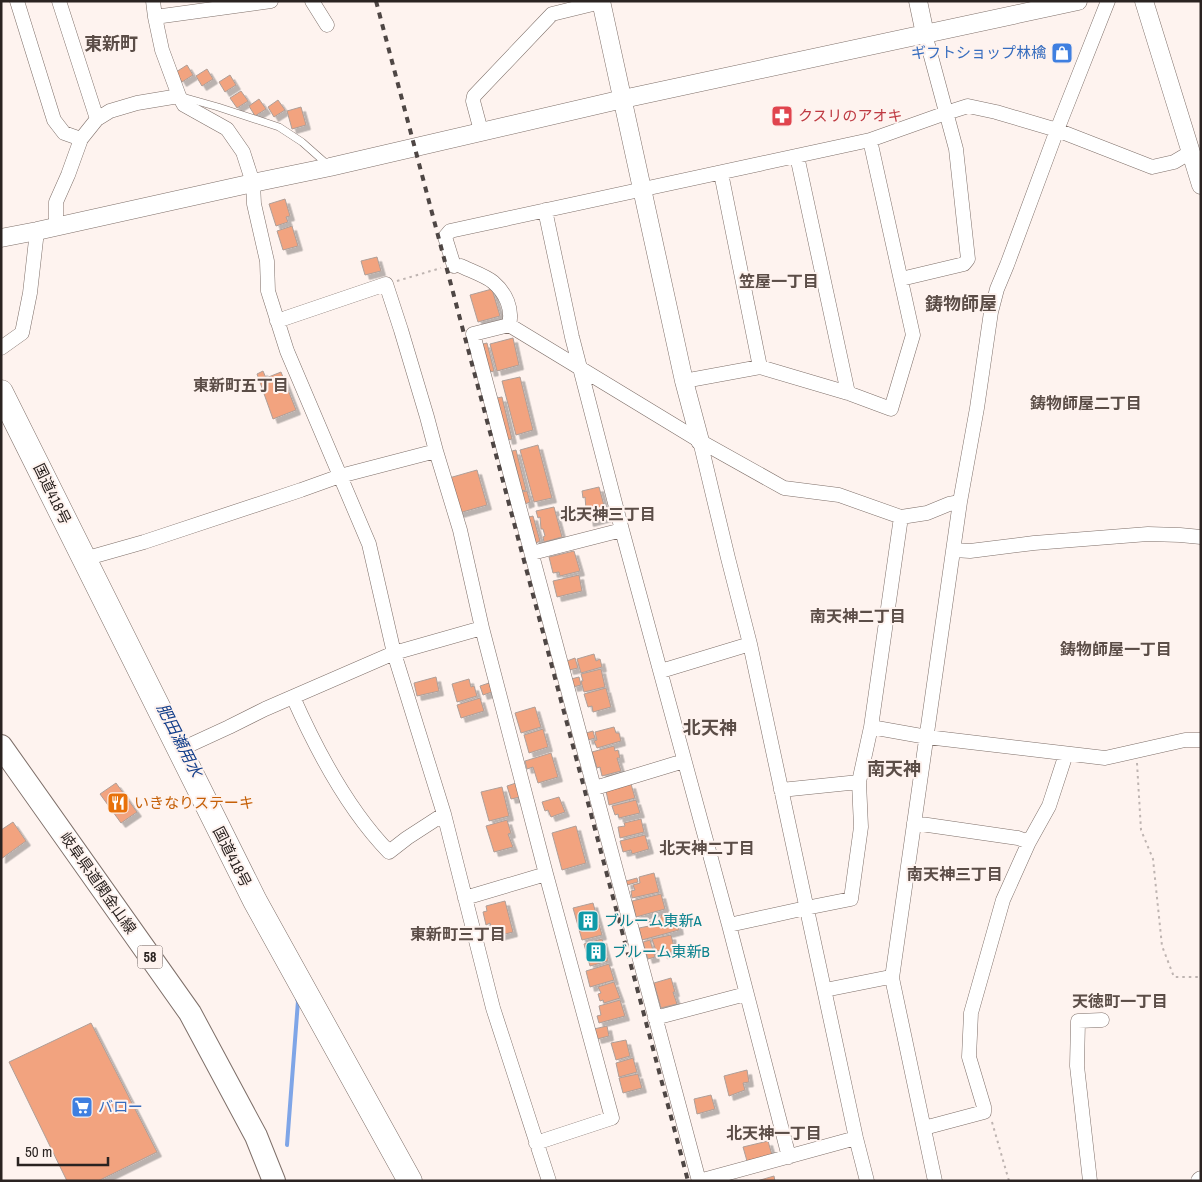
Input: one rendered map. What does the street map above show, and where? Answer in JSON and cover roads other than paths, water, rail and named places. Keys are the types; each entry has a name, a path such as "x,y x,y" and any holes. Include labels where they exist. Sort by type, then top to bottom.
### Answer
{"highway":[{"name":"国道418号","path":"1,392 255,901 410,1181"}],"main road":[{"name":"岐阜県道関金山線","path":"1,746 190,1013 256,1136 274,1181"}],"street":[{"path":"16,1 54,120 64,133 81,139"},
{"path":"59,1 98,119"},
{"path":"153,1 162,50 184,105 227,129 243,152 252,183 254,204 267,261 268,291 287,351 369,544 394,653 444,814 493,1008 549,1181"},
{"path":"155,17 271,1"},
{"path":"312,1 327,25"},
{"path":"901,279 964,264 968,259 956,149 918,1"},
{"path":"1,238 330,167 623,99 1078,1"},
{"path":"935,1181 892,978 960,502 997,289 1056,130 1108,1"},
{"path":"1144,1 1201,185"},
{"path":"481,132 473,101 474,96 552,14 601,2 684,381 750,644 856,1138 867,1181"},
{"path":"56,226 56,202 81,139 98,119 110,111 137,103 179,96"},
{"path":"509,325 511,315 506,298 493,281 457,266 445,237 450,231 870,140 968,106 996,112 1056,130 1152,166 1174,162 1191,152"},
{"path":"684,381 760,367 848,393 891,409 913,335 870,140"},
{"path":"797,156 848,393"},
{"path":"721,173 760,367"},
{"path":"545,210 572,338 789,1157"},
{"path":"1,348 22,333 30,293 37,231"},
{"path":"277,320 386,284 412,364 460,530 482,628 612,1118 536,1142"},
{"path":"856,1138 699,1181 473,334 509,325 700,441 784,488 839,494 901,517 927,513 949,504 960,502"},
{"path":"84,559 144,542 340,476 436,451"},
{"path":"729,925 851,899 861,827 859,782 871,727 901,517"},
{"path":"532,553 622,530"},
{"path":"954,550 970,551 1034,543 1148,534 1201,537"},
{"path":"179,750 229,728 265,709 394,653 482,628"},
{"path":"661,671 750,644"},
{"path":"293,697 336,782 389,852 444,814"},
{"path":"871,727 926,737 1105,758 1185,740 1201,740"},
{"path":"924,1128 984,1112 969,1057 971,1012 1003,900 1029,842 1049,806 1066,754"},
{"path":"595,788 684,761"},
{"path":"781,790 859,782"},
{"path":"914,823 1018,838 1029,842"},
{"path":"465,898 546,874"},
{"path":"824,990 892,978"},
{"path":"655,1018 746,994"},
{"path":"1090,1181 1077,1066 1078,1021 1102,1020"}],"lane":[{"path":"179,96 279,126 302,142 330,167"}],"waterway":[{"name":"肥田瀬用水","path":"287,1145 297,999"}],"railway":[{"path":"376,1 688,1181"}],"place":[{"name":"ギフトショップ林檎","path":"1062,53"},
{"name":"クスリのアオキ","path":"782,116"},
{"name":"いきなりステーキ","path":"118,803"},
{"name":"ブルーム東新A","path":"588,921"},
{"name":"ブルーム東新B","path":"596,952"},
{"name":"バロー","path":"82,1107"}],"district":[{"name":"東新町","path":"111,44"},
{"name":"笠屋一丁目","path":"779,281"},
{"name":"鋳物師屋","path":"961,304"},
{"name":"東新町五丁目","path":"241,385"},
{"name":"鋳物師屋二丁目","path":"1086,403"},
{"name":"北天神三丁目","path":"608,514"},
{"name":"南天神二丁目","path":"858,616"},
{"name":"鋳物師屋一丁目","path":"1116,649"},
{"name":"北天神","path":"710,728"},
{"name":"南天神","path":"894,769"},
{"name":"北天神二丁目","path":"707,848"},
{"name":"南天神三丁目","path":"955,874"},
{"name":"東新町三丁目","path":"458,934"},
{"name":"天徳町一丁目","path":"1120,1001"},
{"name":"北天神一丁目","path":"774,1133"}]}
